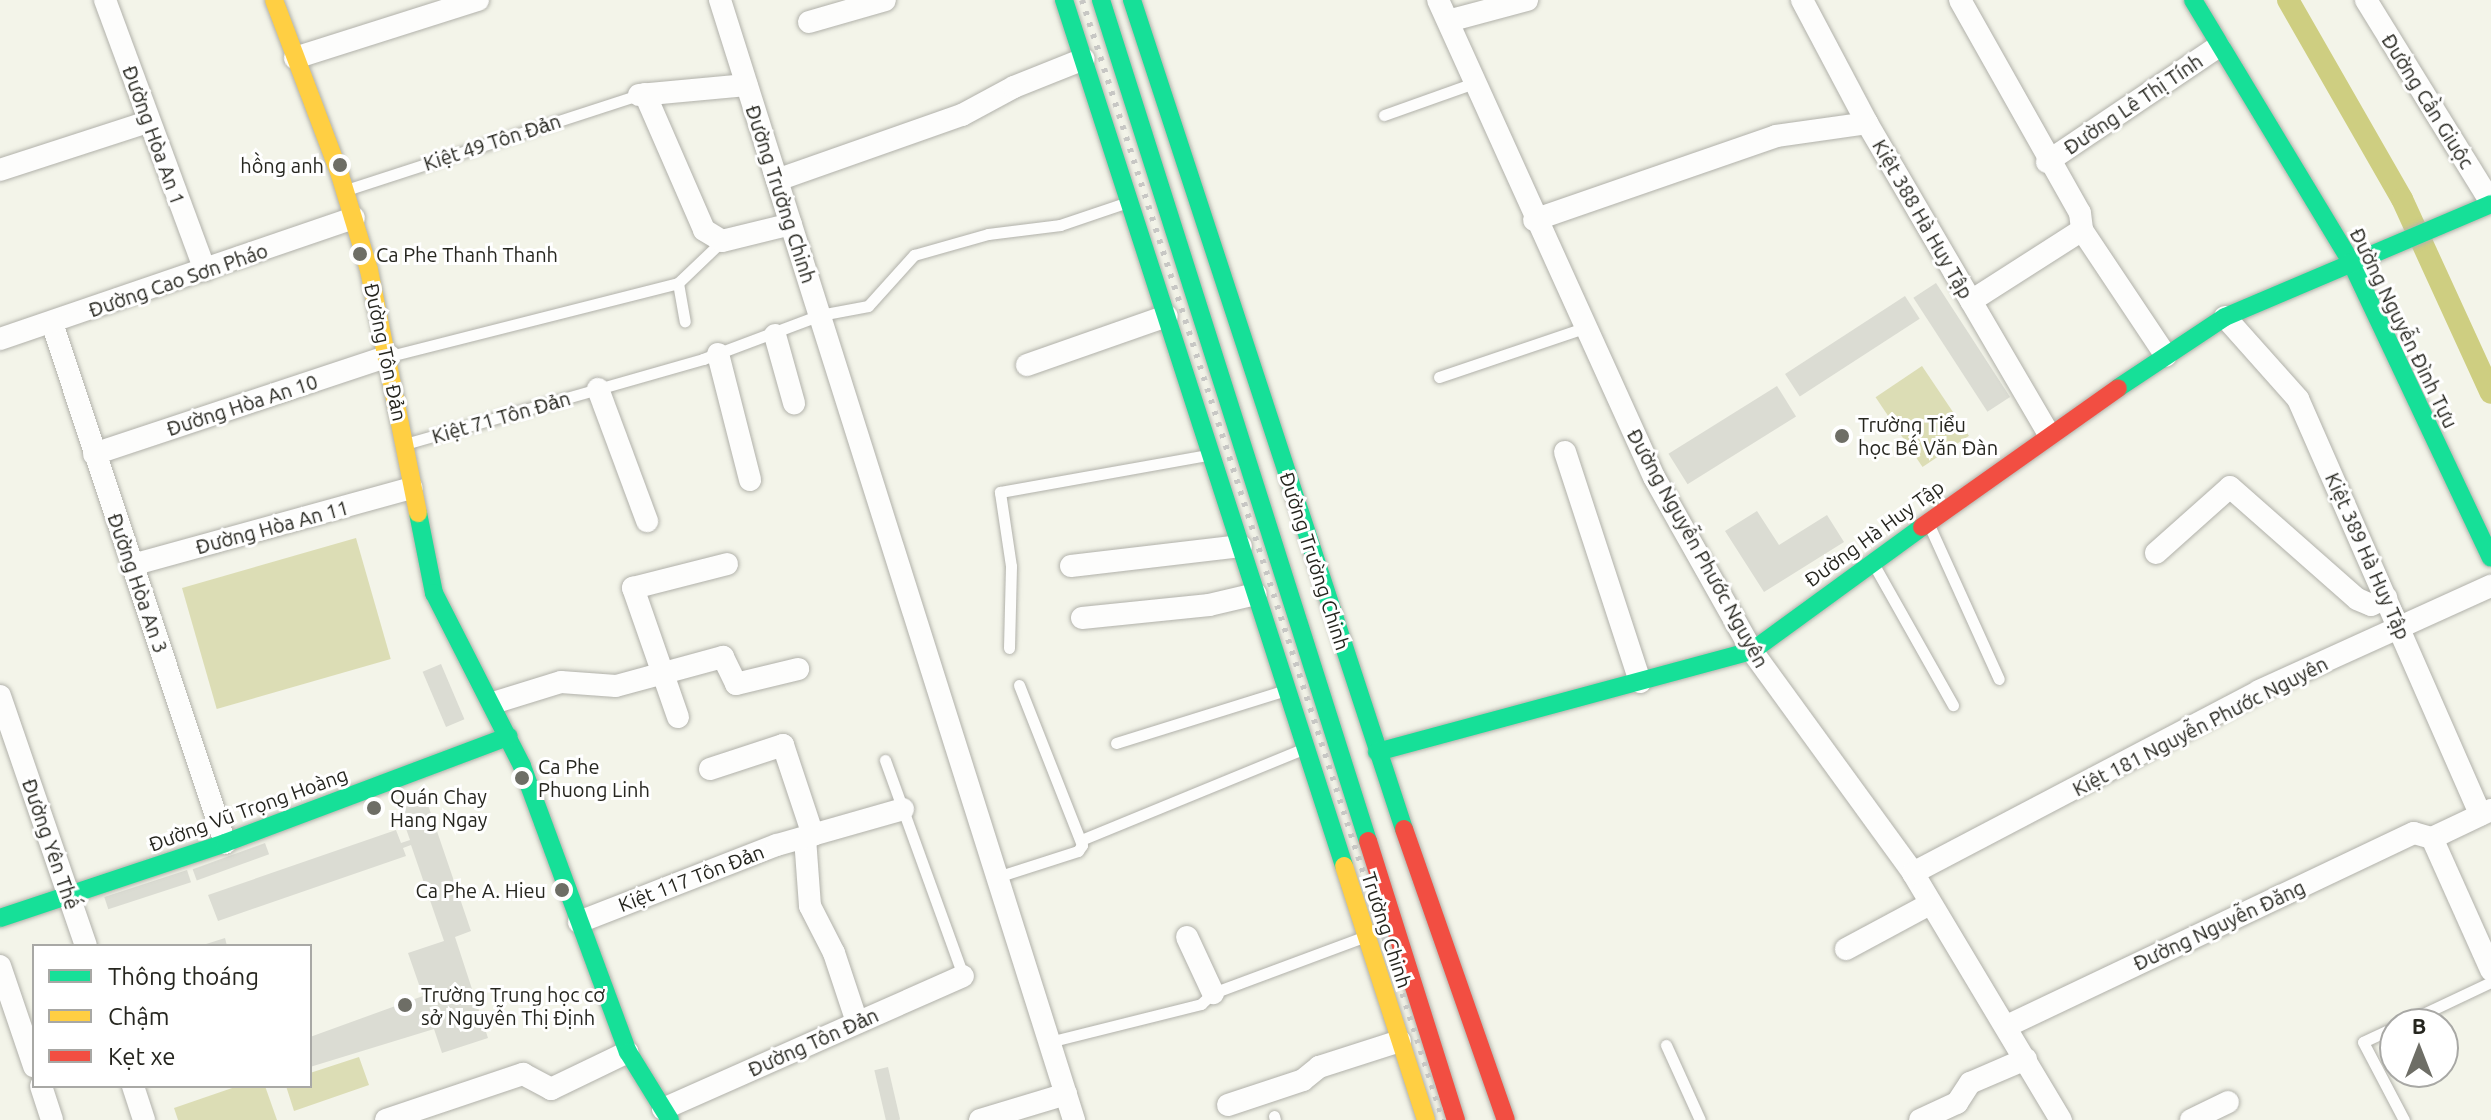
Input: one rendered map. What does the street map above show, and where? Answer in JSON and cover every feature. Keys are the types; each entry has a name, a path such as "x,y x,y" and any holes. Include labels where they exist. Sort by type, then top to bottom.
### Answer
{"main road":[{"name":"Đường Tôn Đản","path":"274,0 354,218 389,356 434,593 509,736 628,1052 666,1114"},
{"path":"1064,0 1306,751"},
{"name":"Đường Trường Chinh","path":"1101,0 1456,1120"},
{"name":"Đường Trường Chinh","path":"1132,0 1377,752 1506,1120"},
{"name":"Đường Nguyễn Đình Tựu","path":"2193,0 2351,262 2491,558"},
{"name":"Đường Hà Huy Tập","path":"1377,752 1752,651 1871,561 2049,434 2225,317 2491,203"},
{"name":"Đường Vũ Trọng Hoàng","path":"4,917 225,843 509,736"},
{"name":"Trường Chinh","path":"1306,751 1426,1120"}],"street":[{"name":"Đường Hòa An 1","path":"105,0 205,270"},
{"path":"295,58 478,0"},
{"name":"Đường Trường Chinh","path":"720,0 1074,1120"},
{"path":"809,22 885,0"},
{"name":"Đường Nguyễn Phước Nguyên","path":"1438,0 1534,220 1654,477 1752,651 1913,873 2061,1120"},
{"path":"1448,21 1527,0"},
{"name":"Kiệt 388 Hà Huy Tập","path":"1802,0 1867,123 2049,434"},
{"name":"Đường Lê Thị Tính","path":"1960,0 2047,162 2080,213 2082,230 2166,356"},
{"name":"Đường Cần Giuộc","path":"2370,2 2491,203"},
{"name":"Đường Lê Thị Tính","path":"2047,162 2219,46"},
{"path":"777,180 962,115 1014,87 1084,59"},
{"path":"747,85 642,94 704,230 722,241 791,224"},
{"path":"0,170 148,122"},
{"path":"1534,220 1776,136 1867,123"},
{"name":"Đường Cao Sơn Pháo","path":"0,339 354,218"},
{"path":"1971,301 2082,230"},
{"path":"1027,365 1167,316"},
{"name":"Kiệt 389 Hà Huy Tập","path":"2225,317 2298,399 2399,627 2486,812"},
{"name":"Đường Hòa An 3","path":"52,323 225,843"},
{"path":"775,335 794,403"},
{"path":"718,354 750,480"},
{"name":"Đường Hòa An 10","path":"94,454 389,356"},
{"name":"Kiệt 71 Tôn Đản","path":"598,389 647,521"},
{"path":"1565,452 1640,682"},
{"path":"2156,553 2230,487 2357,599 2371,605 2386,598"},
{"name":"Đường Hòa An 11","path":"132,565 412,488"},
{"path":"1071,566 1241,546"},
{"path":"678,717 633,588 727,564"},
{"name":"Kiệt 181 Nguyễn Phước Nguyên","path":"1913,873 2259,691 2491,586"},
{"path":"1082,618 1209,605 1256,594"},
{"path":"493,703 561,682 616,686 662,670 723,657 736,684 798,669"},
{"name":"Đường Yên Thế","path":"0,696 85,944"},
{"path":"710,769 783,745 809,836 810,906 834,953 857,1022"},
{"name":"Kiệt 117 Tôn Đản","path":"579,922 809,836 903,809"},
{"name":"Đường Nguyễn Đăng","path":"2007,1026 2414,833 2432,838 2486,812"},
{"path":"2432,838 2491,970"},
{"path":"1846,949 1930,904"},
{"path":"1187,937 1213,993"},
{"path":"0,966 32,1060"},
{"name":"Đường Tôn Đản","path":"666,1114 857,1022 963,976"},
{"path":"1228,1105 1303,1080 1319,1067 1400,1041"},
{"path":"386,1120 523,1074 551,1089 628,1052"},
{"path":"1920,1120 1957,1103 1970,1083 2026,1059"},
{"path":"42,1088 52,1120"},
{"path":"980,1120 1066,1094"},
{"path":"2191,1120 2228,1102"}],"lane":[{"path":"1384,115 1474,83"},
{"name":"Kiệt 49 Tôn Đản","path":"345,190 642,94"},
{"name":"Kiệt 71 Tôn Đản","path":"405,445 718,354 775,335 820,315 868,306 914,255 988,234 1060,225 1129,201"},
{"path":"389,356 678,283 722,241"},
{"path":"678,283 685,321"},
{"path":"1439,377 1584,328"},
{"path":"1009,648 1011,566 1000,492 1211,454"},
{"path":"1927,521 1999,679"},
{"path":"1871,561 1953,705"},
{"path":"997,877 1078,851 1081,840 1019,685"},
{"path":"1116,743 1286,690"},
{"path":"1081,840 1306,751"},
{"path":"885,760 963,976"},
{"path":"1049,1042 1201,1004 1213,993 1366,936"},
{"path":"2436,1008 2491,982"},
{"path":"2379,1034 2363,1042 2379,1072"},
{"path":"1666,1045 1700,1120"},
{"path":"2387,1088 2404,1120"}],"green space":[{"path":"1922,366 1969,436 1923,467 1876,397"},
{"path":"356,538 391,659 217,709 182,588"},
{"path":"359,1057 369,1085 294,1111 287,1088 312,1088 312,1072"},
{"path":"232,1088 266,1088 277,1120 178,1120 174,1108"}],"building":[{"path":"1936,283 2010,397 1987,412 1913,298"},
{"path":"1905,296 1920,319 1800,397 1785,374"},
{"path":"1777,386 1796,417 1688,484 1668,454"},
{"path":"1757,511 1779,545 1827,515 1844,542 1764,592 1725,531"},
{"path":"441,664 464,719 446,727 423,672"},
{"path":"425,796 471,931 455,937 488,1038 442,1053 434,1029 312,1066 312,1036 423,996 408,953 444,941 411,845 403,848 406,856 218,921 208,895 396,830 401,843 410,840 398,806"},
{"path":"265,843 269,854 197,881 193,869"},
{"path":"187,870 191,882 108,909 104,897"},
{"path":"225,938 226,944 206,944"},
{"path":"888,1067 900,1120 886,1120 874,1070"}],"waterway":[{"path":"2288,0 2402,199 2491,393"}],"railway":[{"path":"1082,0 1443,1120"}],"traffic: fast":[{"path":"1064,0 1344,866"},
{"path":"1101,0 1368,841"},
{"path":"1132,0 1404,829"},
{"path":"2193,0 2351,262 2491,558"},
{"path":"2118,388 2225,317 2491,204"},
{"path":"418,513 434,593 522,766 628,1052 670,1120"},
{"path":"1377,752 1752,651 1922,527"},
{"path":"0,918 225,843 509,736"}],"traffic: slow":[{"path":"274,0 340,175 369,270 418,513"},
{"path":"1344,866 1426,1120"}],"traffic: jam":[{"path":"1922,527 2118,388"},
{"path":"1404,829 1506,1120"},
{"path":"1368,841 1456,1120"}],"place":[{"name":"hồng anh","path":"340,165"},
{"name":"Ca Phe Thanh Thanh","path":"360,254"},
{"name":"Trường Tiểu học Bế Văn Đàn","path":"1842,436"},
{"name":"Ca Phe Phuong Linh","path":"522,778"},
{"name":"Quán Chay Hang Ngay","path":"374,808"},
{"name":"Ca Phe A. Hieu","path":"562,890"},
{"name":"Trường Trung học cơ sở Nguyễn Thị Định","path":"405,1005"}]}
